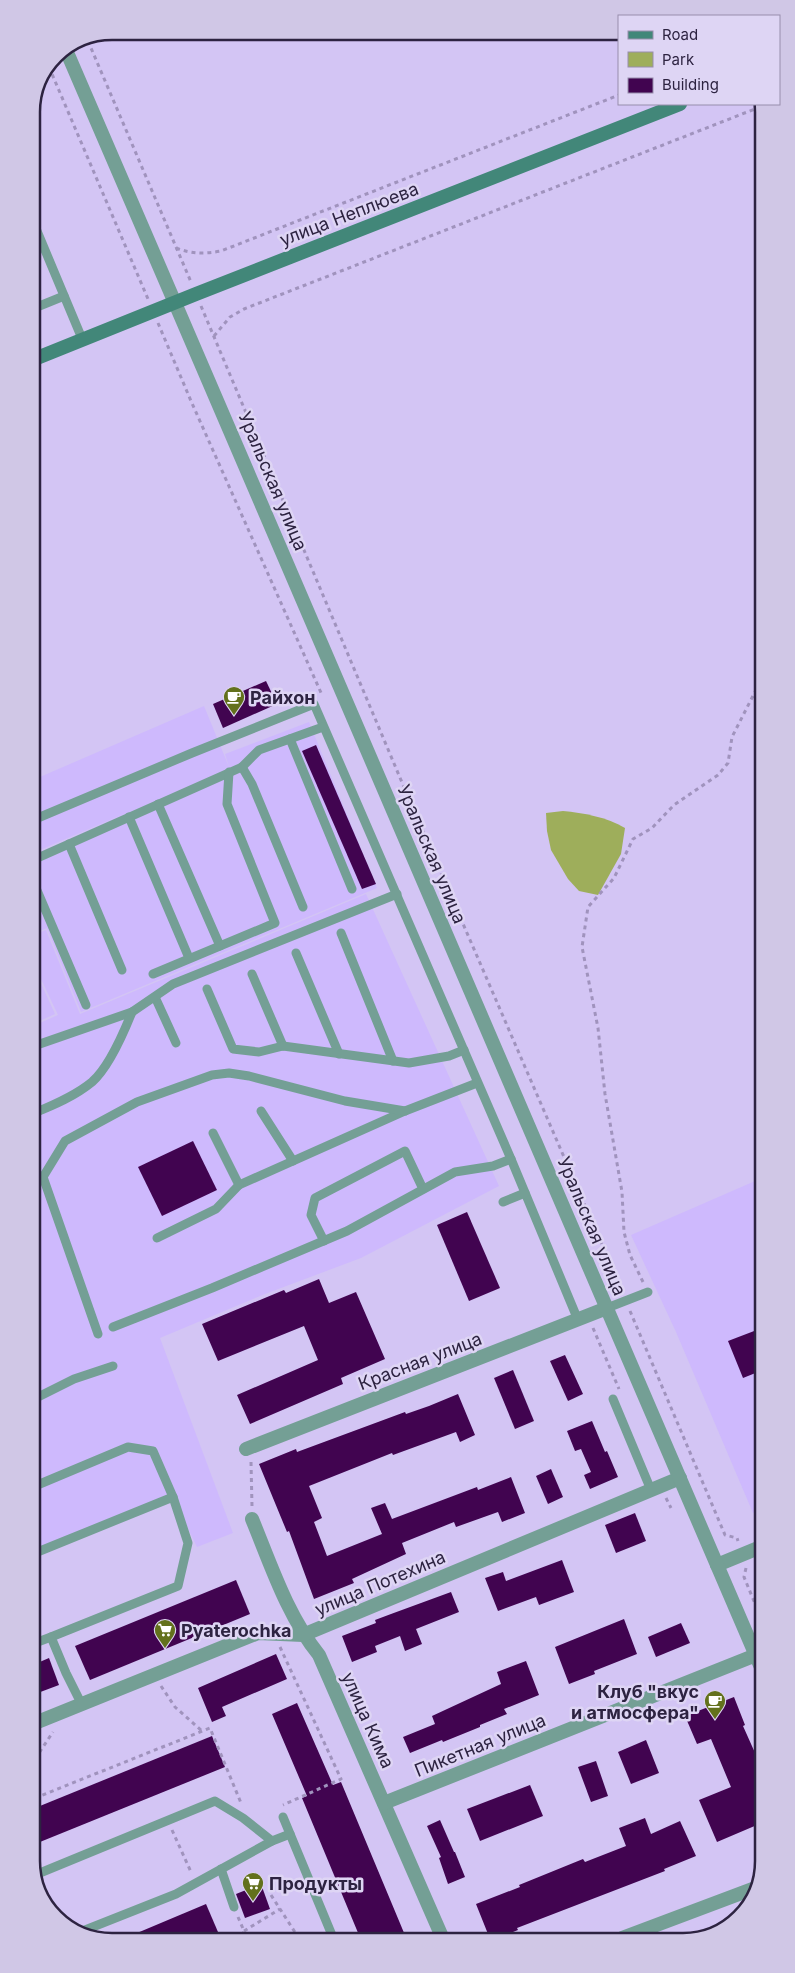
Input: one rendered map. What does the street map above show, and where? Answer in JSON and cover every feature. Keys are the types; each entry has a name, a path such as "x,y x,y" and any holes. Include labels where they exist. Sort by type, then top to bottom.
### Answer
{"main road":[{"name":"улица Неплюева","path":"40,357 677,105"}],"street":[{"name":"Уральская улица","path":"68,55 755,1653"},
{"name":"Красная улица","path":"248,1455 607,1308"},
{"name":"улица Потехина","path":"40,1720 258,1633 303,1635 680,1478"},
{"name":"улица Кима","path":"252,1519 303,1635 319,1655 440,1933"},
{"path":"717,1565 755,1549"},
{"name":"Пикетная улица","path":"384,1803 755,1655"},
{"path":"635,1933 749,1890"}],"lane":[{"path":"40,238 83,341"},
{"path":"40,306 64,296"},
{"path":"40,817 314,704 511,1159 578,1320"},
{"path":"40,857 242,767 258,750 324,727"},
{"path":"290,739 352,889"},
{"path":"242,767 252,784 303,907"},
{"path":"153,974 275,923 227,804 229,772"},
{"path":"158,804 220,946"},
{"path":"129,817 189,958"},
{"path":"68,844 122,970"},
{"path":"40,1044 132,1012 173,984 397,894"},
{"path":"40,897 86,1004"},
{"path":"340,933 393,1061"},
{"path":"296,954 339,1054"},
{"path":"252,974 283,1046"},
{"path":"208,989 233,1049 259,1052 283,1046 409,1063 449,1056 464,1050"},
{"path":"154,997 176,1043"},
{"path":"40,1110 71,1096 93,1081 121,1040 132,1012"},
{"path":"40,1176 65,1141 137,1102 212,1075 229,1073 249,1076 345,1101 405,1110"},
{"path":"157,1238 216,1210 239,1185 405,1110 477,1083"},
{"path":"261,1111 293,1161"},
{"path":"213,1133 239,1185"},
{"path":"324,1241 311,1215 315,1198 405,1151 423,1189"},
{"path":"113,1327 166,1307 347,1231 455,1172 493,1166 511,1159"},
{"path":"40,1184 98,1334"},
{"path":"503,1202 525,1193"},
{"path":"607,1308 648,1292"},
{"path":"40,1396 74,1379 113,1366"},
{"path":"613,1399 650,1490"},
{"path":"40,1484 128,1447 153,1451 173,1497 188,1543 178,1586 40,1640"},
{"path":"40,1551 173,1497"},
{"path":"51,1637 81,1703"},
{"path":"41,1872 215,1801 243,1818 272,1841"},
{"path":"283,1817 331,1933"},
{"path":"88,1929 176,1894 272,1841 290,1834"},
{"path":"221,1869 234,1907"}],"path":[{"path":"89,44 409,798 725,1535 737,1538 747,1564 744,1577 755,1604"},
{"path":"176,248 188,252 206,254 221,251 618,95"},
{"path":"214,336 230,317 244,309 755,108"},
{"path":"648,1292 630,1255 624,1232 622,1192 604,1094 598,1028 582,947 588,908 614,878 633,839 652,828 674,805 718,774 728,763 732,737 755,692"},
{"path":"248,1455 252,1519"},
{"path":"274,1633 341,1779 276,1808 283,1817"},
{"path":"154,1674 175,1707 202,1731"},
{"path":"40,1796 210,1728 240,1802 243,1818"},
{"path":"168,1821 196,1883"},
{"path":"271,1895 295,1933"},
{"path":"234,1907 244,1931 280,1909"}],"shaded area":[{"path":"204,706 229,767 225,754 309,722 377,888 81,1012 47,928 40,931 40,912 44,921 40,911 40,852 133,810 40,850 40,777"},
{"path":"366,894 499,1186 361,1258 265,1294 160,1338 233,1533 197,1547 172,1496 40,1548 40,1023 58,1015 40,977 40,932 46,930 80,1014"},
{"path":"40,981 55,1014 40,1021"},
{"path":"755,1181 755,1512 753,1513 676,1332 631,1235"}],"green space":[{"path":"563,811 603,818 625,828 621,854 598,895 579,891 568,879 551,850 546,813"}],"building":[{"name":"Райхон","path":"266,681 277,704 223,728 213,704"},
{"path":"316,745 376,884 362,889 302,751"},
{"path":"193,1141 217,1190 162,1216 138,1167"},
{"path":"467,1212 500,1288 469,1301 437,1225"},
{"path":"319,1279 329,1303 356,1292 385,1359 341,1378 343,1384 250,1424 237,1395 318,1360 304,1326 218,1361 202,1324 284,1290 286,1293"},
{"path":"755,1331 755,1373 743,1378 728,1341"},
{"path":"565,1355 583,1394 568,1401 550,1361"},
{"path":"513,1370 534,1421 515,1429 494,1378"},
{"path":"458,1394 475,1435 460,1442 456,1432 393,1455 392,1453 309,1486 322,1518 314,1522 327,1556 382,1534 371,1508 385,1503 392,1519 477,1487 478,1490 511,1477 525,1513 502,1522 498,1512 456,1527 454,1522 402,1543 406,1554 352,1579 354,1583 314,1599 289,1531 287,1532 259,1464 296,1449 297,1452"},
{"path":"592,1421 618,1477 590,1489 584,1475 591,1472 581,1449 575,1451 567,1431"},
{"path":"551,1469 563,1497 548,1504 536,1476"},
{"path":"635,1513 646,1541 616,1553 605,1525"},
{"path":"562,1560 574,1592 539,1605 536,1597 498,1611 485,1578 503,1572 506,1581"},
{"path":"236,1580 250,1614 90,1680 75,1646"},
{"path":"451,1592 459,1612 416,1629 422,1644 405,1651 400,1636 375,1646 377,1652 352,1662 342,1636 376,1623 375,1620"},
{"path":"624,1619 637,1654 594,1671 595,1674 569,1684 555,1647"},
{"path":"681,1623 690,1643 656,1657 648,1637"},
{"path":"276,1654 287,1679 222,1707 226,1716 212,1722 198,1688"},
{"path":"49,1658 59,1685 40,1692 40,1662"},
{"path":"526,1661 539,1695 504,1709 507,1714 480,1725 480,1727 410,1753 403,1737 435,1724 432,1716 501,1684 497,1672"},
{"path":"734,1697 745,1725 743,1726 755,1753 755,1826 717,1842 699,1800 731,1787 711,1739 697,1744 685,1716"},
{"path":"297,1703 333,1785 341,1782 404,1933 358,1933 302,1798 307,1796 272,1714"},
{"path":"212,1736 225,1767 40,1842 40,1806"},
{"path":"646,1740 659,1773 631,1784 618,1752"},
{"path":"596,1761 608,1796 591,1802 578,1767"},
{"path":"530,1785 543,1816 480,1841 467,1809"},
{"path":"645,1818 651,1834 680,1821 696,1856 664,1869 665,1871 517,1928 518,1930 511,1933 488,1933 476,1904 583,1859 585,1862 626,1846 619,1828"},
{"path":"440,1820 465,1877 448,1884 439,1858 441,1857 427,1826"},
{"name":"Продукты","path":"261,1884 270,1909 245,1918 236,1894"},
{"path":"206,1904 218,1932 216,1933 137,1933"}],"place":[{"name":"Райхон","path":"234,716"},
{"name":"Pyaterochka","path":"165,1649"},
{"name":"Клуб \"вкус и атмосфера\"","path":"715,1720"},
{"name":"Продукты","path":"253,1902"}]}
